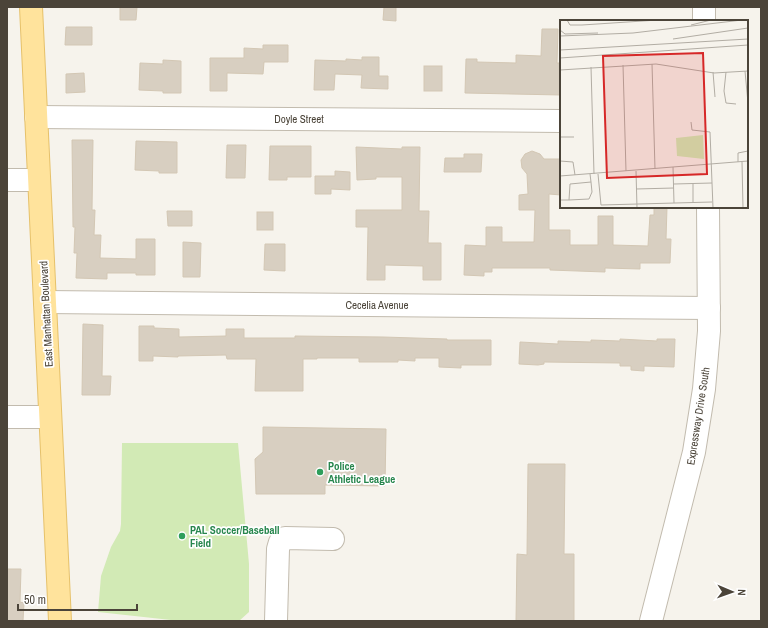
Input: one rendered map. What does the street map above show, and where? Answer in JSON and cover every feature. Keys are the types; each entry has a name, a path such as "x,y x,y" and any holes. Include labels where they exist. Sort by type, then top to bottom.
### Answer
{"main road":[{"name":"East Manhattan Boulevard","path":"31,7 60,621"}],"street":[{"path":"704,7 704,20"},
{"name":"Doyle Street","path":"36,117 560,121"},
{"path":"7,180 39,180"},
{"name":"Expressway Drive South","path":"651,621 694,452 704,389 708,354 708,208"},
{"name":"Cecelia Avenue","path":"45,302 709,308"},
{"path":"7,417 50,417"},
{"path":"276,621 278,549 280,542 285,538 332,539"}],"green space":[{"name":"PAL Soccer/Baseball Field","path":"122,443 238,443 249,564 249,612 239,621 180,621 98,612 101,576 111,547 120,531 121,524"}],"building":[{"path":"120,7 137,7 136,20 120,20"},
{"path":"384,7 396,7 396,21 383,20"},
{"path":"66,27 92,27 92,45 65,45"},
{"path":"542,29 558,29 557,63 560,63 560,95 465,93 466,59 477,59 477,62 516,63 516,55 541,56"},
{"path":"263,45 288,45 288,62 264,62 263,74 227,73 227,91 210,91 210,58 244,58 244,48 263,49"},
{"path":"362,57 379,57 379,76 388,76 388,89 361,88 362,75 335,74 334,90 314,90 315,60 362,60"},
{"path":"163,60 181,61 181,93 163,93 163,91 139,90 140,63 163,64"},
{"path":"424,66 442,66 442,91 424,91"},
{"path":"84,73 85,92 66,93 66,74"},
{"path":"72,140 93,140 92,210 95,210 94,235 101,235 100,258 136,259 136,239 155,239 155,275 136,275 136,273 107,273 107,279 76,278 77,253 74,253 75,227 73,227"},
{"path":"136,141 177,142 177,173 159,173 159,171 135,170"},
{"path":"227,145 246,145 245,178 226,178"},
{"path":"270,146 311,146 311,177 287,177 287,180 269,180"},
{"path":"356,147 402,149 402,147 420,147 419,211 429,211 428,243 441,243 441,280 423,280 423,266 385,265 385,280 367,280 368,227 356,227 356,210 402,210 402,177 376,177 376,179 357,180"},
{"path":"532,151 540,154 544,159 560,159 560,195 549,194 549,230 570,230 570,245 598,245 598,216 613,216 613,245 648,246 650,215 654,215 654,208 667,208 666,239 671,239 670,263 640,263 640,269 605,268 605,272 550,270 550,268 492,268 492,272 484,272 484,276 464,275 465,245 486,246 486,227 502,227 502,242 534,242 535,210 519,210 519,195 528,194 527,174 522,168 521,160 525,154"},
{"path":"464,154 482,154 481,172 444,172 445,158 464,158"},
{"path":"335,171 350,172 350,190 331,189 331,194 315,194 315,176 335,176"},
{"path":"167,211 192,211 192,226 168,226"},
{"path":"257,212 273,212 273,230 257,230"},
{"path":"183,242 201,243 200,277 183,277"},
{"path":"265,244 285,244 285,271 264,270"},
{"path":"83,324 103,325 102,376 111,376 110,395 82,395"},
{"path":"139,326 179,329 179,337 226,336 226,329 244,329 244,338 295,338 295,336 491,340 491,365 461,365 461,368 439,367 439,358 415,358 415,361 398,360 398,362 359,362 359,358 303,359 303,391 255,391 256,359 227,359 226,355 178,357 153,356 153,361 139,361"},
{"path":"620,339 657,341 657,339 675,339 674,367 644,366 644,371 631,370 631,366 620,366 620,363 544,362 544,364 538,365 519,364 520,342 558,344 558,341 591,342 591,340 620,341"},
{"name":"Police Athletic League","path":"263,427 386,429 385,486 325,485 325,494 256,494 255,459 263,452"},
{"path":"528,464 565,464 564,554 574,554 574,621 516,621 517,554 527,555"},
{"path":"7,569 21,569 20,602 24,603 23,621 7,621"}],"place":[{"name":"Police Athletic League","path":"320,472"},
{"name":"PAL Soccer/Baseball Field","path":"182,536"}]}
